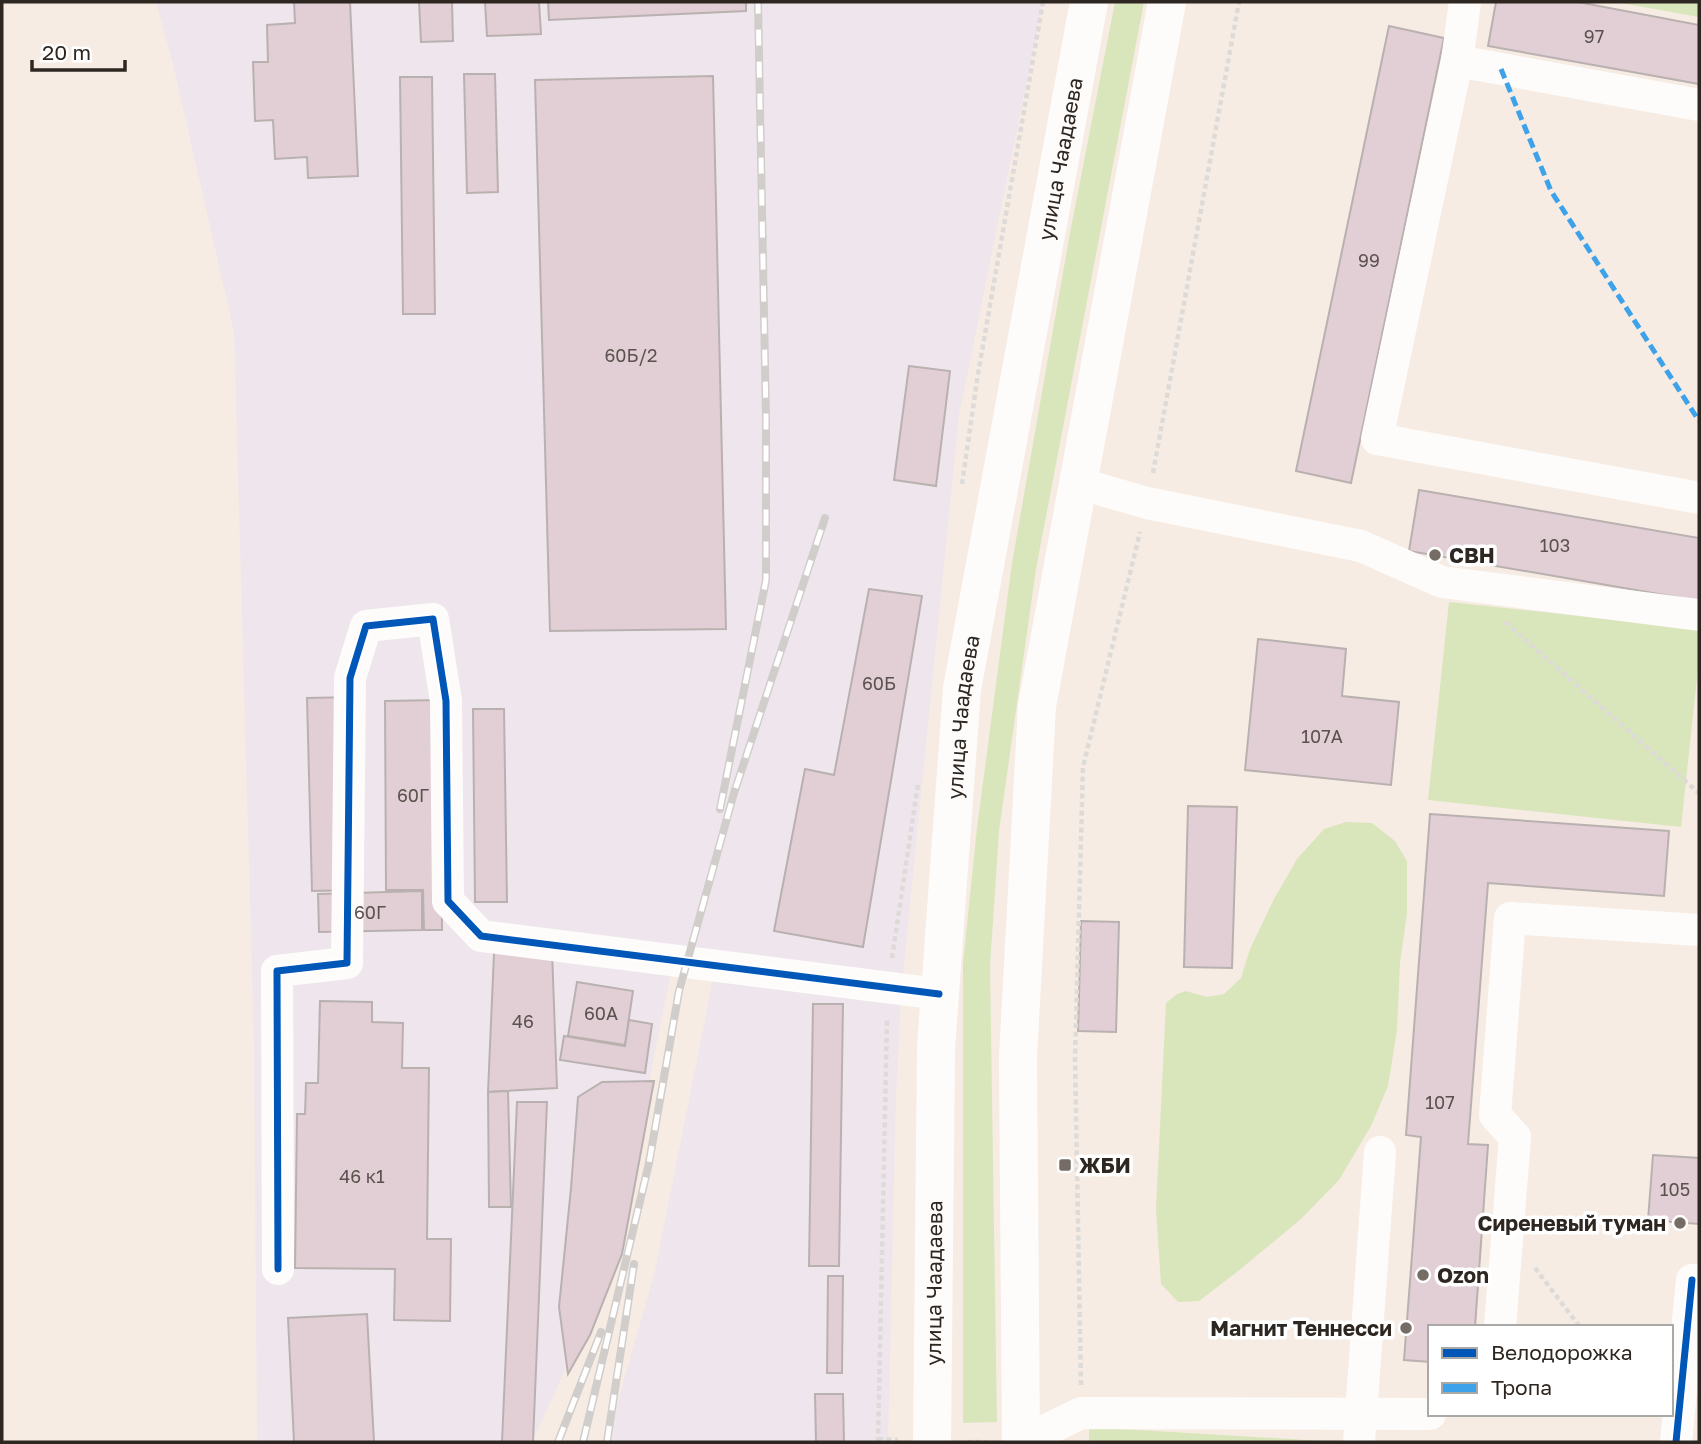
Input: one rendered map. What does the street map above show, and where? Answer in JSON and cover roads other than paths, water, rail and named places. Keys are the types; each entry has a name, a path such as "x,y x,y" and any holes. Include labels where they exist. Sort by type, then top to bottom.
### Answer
{"main road":[{"name":"улица Чаадаева","path":"932,1442 936,1048 962,689 1089,2"},
{"path":"1021,1442 1018,1057 1037,706 1167,2"}],"street":[{"path":"1465,2 1457,61 1377,439 1699,498"},
{"path":"1457,61 1699,105"},
{"path":"1078,483 1147,503 1361,546 1442,582 1699,615"},
{"path":"278,1269 277,971 347,963 350,678 366,626 433,619 446,701 448,901 481,936 940,994"},
{"path":"1500,1325 1515,1138 1495,1115 1510,918 1699,930"},
{"path":"1360,1428 1380,1152"},
{"path":"1681,1421 1695,1280"},
{"path":"1021,1442 1081,1413 1360,1428 1428,1414"}],"railway":[{"path":"720,809 766,580 766,417 758,2"},
{"path":"583,1442 649,1163 679,991 734,793 825,518"},
{"path":"607,1442 634,1264"},
{"path":"558,1442 601,1332"}],"place":[{"name":"СВН","path":"1435,555"},
{"name":"ЖБИ","path":"1065,1165"},
{"name":"Сиреневый туман","path":"1680,1223"},
{"name":"Ozon","path":"1423,1275"},
{"name":"Магнит Теннесси","path":"1406,1328"}]}
